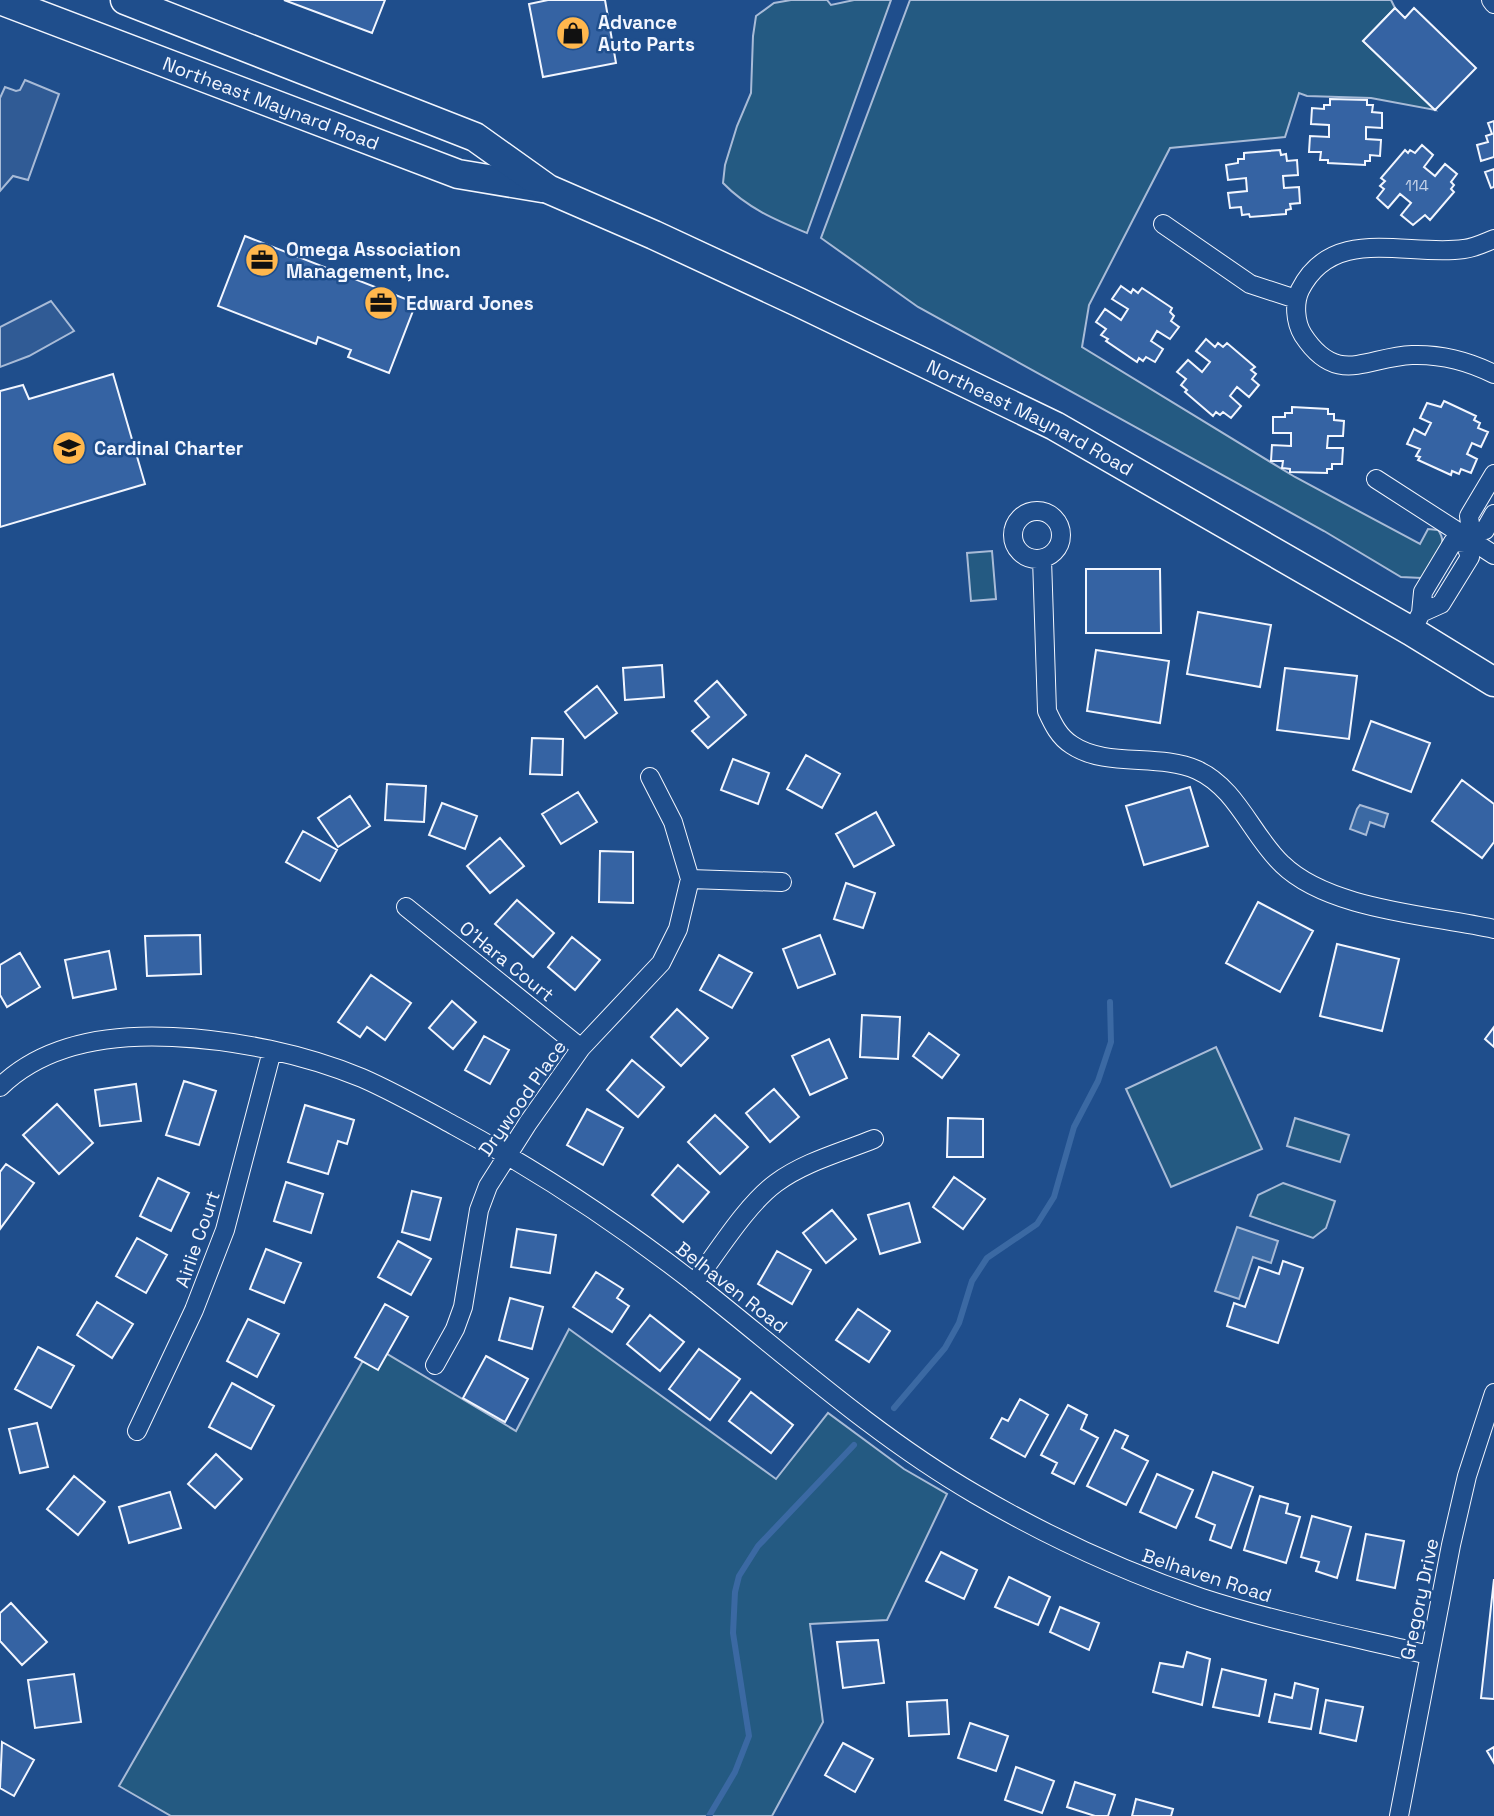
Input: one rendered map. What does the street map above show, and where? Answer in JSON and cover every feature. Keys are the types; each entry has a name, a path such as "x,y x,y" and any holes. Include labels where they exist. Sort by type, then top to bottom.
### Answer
{"main road":[{"name":"Northeast Maynard Road","path":"0,0 458,174 548,189"},
{"name":"Northeast Maynard Road","path":"125,0 475,136 548,189 798,302 1055,426 1416,622 1494,682"}],"street":[{"path":"1163,224 1250,285 1296,299"},
{"path":"1494,239 1465,249 1391,247 1356,250 1334,256 1312,269 1296,299 1299,328 1313,350 1328,360 1348,367 1411,355 1450,358 1494,374"},
{"path":"1468,538 1469,516 1494,474"},
{"path":"1376,480 1494,555"},
{"path":"1416,622 1423,592 1453,542 1485,530 1494,514"},
{"path":"1042,559 1047,711 1056,730 1072,745 1094,754 1180,764 1199,771 1217,784 1235,803 1280,863 1300,879 1328,894 1360,903 1494,929"},
{"path":"650,777 673,822 690,879 782,882"},
{"name":"Drywood Place","path":"435,1365 455,1329 463,1307 479,1210 488,1185 581,1048 661,963 678,929 690,879"},
{"name":"O'Hara Court","path":"406,907 581,1048"},
{"name":"Belhaven Road","path":"0,1087 37,1060 89,1042 121,1036 192,1038 272,1051 358,1077 507,1154 583,1201 694,1283 900,1447 1022,1521 1133,1573 1206,1599 1282,1621 1429,1656"},
{"name":"Airlie Court","path":"137,1431 194,1310 222,1240 272,1051"},
{"path":"694,1283 753,1205 774,1185 792,1173 874,1139"},
{"name":"Gregory Drive","path":"1399,1816 1467,1476 1494,1393"}],"shaded area":[{"path":"827,0 831,5 854,0 891,0 807,233 752,206 723,183 725,165 737,126 751,93 756,16 774,3"},
{"path":"910,0 1391,0 1395,8 1363,41 1435,110 1371,98 1307,96 1299,93 1285,137 1170,148 1089,305 1082,347 1295,477 1420,544 1428,529 1438,530 1441,549 1422,578 1401,577 1324,531 918,307 821,238"},
{"path":"25,80 59,94 28,180 13,176 0,191 0,98 5,87 20,90"},
{"path":"51,301 74,331 29,356 0,367 0,327"},
{"path":"992,551 996,599 971,601 967,553"},
{"path":"1360,805 1388,814 1384,827 1370,822 1366,835 1350,829"},
{"path":"1216,1047 1262,1149 1171,1187 1126,1089"},
{"path":"1295,1118 1349,1135 1340,1162 1287,1146"},
{"path":"1283,1183 1335,1201 1326,1228 1313,1238 1250,1216 1258,1195"},
{"path":"1237,1227 1278,1241 1271,1263 1253,1257 1239,1299 1215,1291"},
{"path":"569,1329 776,1479 828,1413 904,1469 947,1494 887,1620 810,1624 823,1722 772,1816 171,1816 119,1786 372,1345 516,1431"}],"building":[{"path":"284,0 385,0 372,33"},
{"name":"Advance Auto Parts","path":"548,0 605,0 616,63 543,77 529,4"},
{"path":"1395,8 1405,18 1414,8 1476,68 1435,110 1363,41"},
{"path":"1330,99 1367,100 1367,105 1373,105 1372,112 1382,113 1382,128 1366,127 1366,139 1381,140 1380,156 1370,155 1370,161 1365,161 1365,165 1328,163 1328,160 1320,160 1321,152 1309,152 1310,136 1329,137 1329,125 1311,124 1312,108 1324,109 1324,105 1330,105"},
{"path":"1494,121 1494,157 1481,161 1477,145 1488,142 1486,136 1492,134 1488,123"},
{"path":"1422,145 1433,155 1424,167 1435,176 1445,164 1457,174 1451,182 1454,192 1430,220 1425,215 1413,225 1401,215 1411,203 1400,194 1388,208 1377,198 1384,189 1380,186 1385,181 1381,178 1405,150 1415,153"},
{"path":"1280,150 1281,155 1286,154 1287,161 1297,160 1298,175 1283,176 1284,188 1299,187 1300,203 1290,204 1291,209 1286,210 1286,214 1250,217 1249,214 1242,215 1241,207 1230,208 1228,193 1247,191 1246,178 1228,180 1226,165 1244,159 1244,153"},
{"path":"1494,169 1494,187 1491,188 1485,172"},
{"path":"245,236 416,303 389,373 348,357 351,350 318,337 316,344 218,306"},
{"path":"1121,286 1131,293 1133,289 1138,293 1142,288 1172,308 1170,312 1174,316 1171,321 1179,327 1170,339 1157,331 1151,341 1163,349 1155,362 1146,357 1143,361 1139,358 1137,362 1101,335 1106,329 1096,322 1105,309 1121,320 1128,309 1112,299"},
{"path":"1206,339 1215,347 1218,343 1223,347 1227,343 1255,367 1251,370 1256,374 1252,379 1259,385 1249,397 1237,387 1230,396 1241,406 1231,418 1223,412 1220,415 1216,412 1213,416 1185,392 1187,390 1181,385 1186,379 1177,372 1188,360 1202,372 1210,362 1196,351"},
{"name":"Cardinal Charter","path":"113,374 145,484 0,527 0,391 23,385 29,399"},
{"path":"1444,401 1476,416 1474,420 1480,423 1478,428 1488,432 1481,447 1472,443 1467,454 1477,459 1471,473 1461,469 1459,474 1452,471 1451,475 1418,460 1420,457 1416,456 1420,449 1407,444 1414,429 1425,435 1431,423 1420,418 1427,403 1441,407"},
{"path":"1292,407 1328,409 1328,414 1334,414 1334,420 1344,421 1343,436 1328,436 1327,448 1343,448 1342,464 1332,464 1332,469 1327,469 1327,473 1290,472 1290,469 1282,468 1283,461 1271,461 1272,445 1291,446 1291,433 1273,433 1273,417 1285,417 1285,413 1292,413"},
{"path":"1086,569 1160,569 1161,633 1086,633"},
{"path":"1198,612 1271,625 1260,687 1187,674"},
{"path":"1096,650 1169,661 1160,723 1087,711"},
{"path":"662,665 664,697 625,700 623,668"},
{"path":"1285,668 1357,676 1349,739 1277,730"},
{"path":"717,681 746,715 708,748 692,731 709,717 695,701"},
{"path":"597,686 617,713 585,738 565,712"},
{"path":"1371,721 1430,743 1411,792 1353,770"},
{"path":"532,738 563,739 562,775 530,774"},
{"path":"806,755 840,774 822,808 787,789"},
{"path":"733,759 769,773 758,804 721,790"},
{"path":"1462,780 1494,804 1494,842 1482,858 1432,821"},
{"path":"387,784 426,786 424,822 385,820"},
{"path":"1190,787 1208,846 1144,865 1126,806"},
{"path":"578,792 597,822 561,844 542,814"},
{"path":"350,796 370,826 338,847 318,818"},
{"path":"442,803 477,816 465,849 429,835"},
{"path":"876,812 894,845 854,867 836,834"},
{"path":"303,831 337,850 320,881 286,862"},
{"path":"500,838 524,866 490,893 467,866"},
{"path":"600,851 633,852 633,903 599,902"},
{"path":"846,883 875,893 863,928 834,919"},
{"path":"517,900 554,933 533,957 495,924"},
{"path":"1258,902 1313,931 1280,992 1226,963"},
{"path":"200,935 201,974 147,976 145,936"},
{"path":"820,935 835,974 798,988 783,949"},
{"path":"572,937 600,960 575,990 548,967"},
{"path":"1337,944 1399,959 1382,1031 1320,1016"},
{"path":"109,951 116,989 73,998 65,960"},
{"path":"20,953 40,987 7,1007 0,995 0,965"},
{"path":"719,955 752,973 732,1008 700,990"},
{"path":"371,975 411,1003 385,1040 367,1027 360,1037 338,1022"},
{"path":"452,1001 476,1022 453,1049 429,1028"},
{"path":"677,1009 708,1038 681,1066 651,1037"},
{"path":"862,1015 900,1017 898,1059 860,1057"},
{"path":"1494,1027 1494,1047 1485,1039"},
{"path":"929,1033 959,1055 942,1078 913,1056"},
{"path":"484,1036 509,1050 490,1084 465,1070"},
{"path":"829,1039 847,1078 810,1095 792,1056"},
{"path":"632,1060 664,1087 638,1117 607,1090"},
{"path":"184,1081 216,1091 199,1145 166,1135"},
{"path":"136,1084 141,1121 100,1126 95,1090"},
{"path":"774,1089 799,1117 770,1142 746,1113"},
{"path":"57,1104 93,1143 59,1174 23,1135"},
{"path":"305,1105 354,1120 347,1144 338,1141 328,1174 288,1162"},
{"path":"587,1109 623,1128 603,1165 567,1145"},
{"path":"715,1115 748,1147 720,1174 688,1142"},
{"path":"948,1118 983,1119 983,1157 947,1157"},
{"path":"6,1164 34,1183 0,1229 0,1172"},
{"path":"678,1165 709,1192 683,1222 652,1195"},
{"path":"954,1177 985,1199 963,1229 933,1207"},
{"path":"158,1178 189,1193 171,1231 140,1216"},
{"path":"286,1182 323,1194 311,1233 274,1221"},
{"path":"412,1191 441,1198 430,1240 402,1232"},
{"path":"909,1203 920,1242 880,1254 868,1215"},
{"path":"832,1210 856,1239 826,1263 803,1233"},
{"path":"517,1229 556,1235 550,1273 511,1267"},
{"path":"137,1238 167,1255 146,1293 116,1276"},
{"path":"398,1241 431,1259 411,1295 378,1277"},
{"path":"266,1249 301,1263 284,1303 250,1289"},
{"path":"777,1251 811,1270 792,1304 758,1284"},
{"path":"1283,1261 1303,1268 1278,1343 1227,1326 1234,1303 1245,1307 1259,1267 1279,1274"},
{"path":"596,1272 623,1289 617,1298 629,1306 612,1332 573,1307"},
{"path":"510,1298 543,1307 532,1349 499,1340"},
{"path":"97,1302 133,1324 112,1358 77,1335"},
{"path":"385,1304 408,1317 378,1370 355,1357"},
{"path":"858,1309 890,1331 869,1362 836,1340"},
{"path":"650,1315 684,1342 660,1371 627,1344"},
{"path":"248,1319 279,1334 257,1377 227,1361"},
{"path":"38,1347 74,1366 51,1408 15,1389"},
{"path":"699,1349 740,1379 710,1420 669,1389"},
{"path":"486,1356 528,1379 505,1422 463,1398"},
{"path":"232,1383 274,1406 251,1449 209,1427"},
{"path":"751,1392 793,1425 771,1453 729,1421"},
{"path":"1020,1399 1048,1415 1025,1457 991,1438 1002,1418 1008,1421"},
{"path":"1068,1405 1087,1415 1081,1429 1098,1438 1074,1484 1052,1473 1057,1463 1041,1455"},
{"path":"37,1423 48,1467 20,1473 9,1429"},
{"path":"1115,1430 1128,1436 1122,1448 1148,1461 1126,1505 1087,1486"},
{"path":"216,1454 242,1479 215,1508 188,1484"},
{"path":"1213,1472 1253,1487 1231,1548 1210,1540 1215,1525 1196,1517"},
{"path":"1157,1474 1193,1490 1176,1528 1140,1512"},
{"path":"74,1476 105,1502 78,1535 47,1509"},
{"path":"170,1492 181,1528 129,1543 119,1507"},
{"path":"1260,1496 1288,1504 1286,1513 1300,1517 1286,1563 1244,1550"},
{"path":"1312,1516 1351,1527 1337,1578 1316,1571 1319,1562 1301,1557"},
{"path":"1366,1534 1404,1541 1395,1588 1357,1580"},
{"path":"941,1552 977,1570 964,1599 926,1581"},
{"path":"1009,1577 1050,1597 1038,1625 995,1607"},
{"path":"1494,1579 1494,1699 1481,1698"},
{"path":"11,1603 47,1642 22,1665 0,1641 0,1613"},
{"path":"1060,1607 1099,1623 1089,1650 1050,1632"},
{"path":"878,1640 884,1683 843,1688 837,1642"},
{"path":"1187,1652 1210,1659 1202,1705 1153,1692 1160,1663 1183,1667"},
{"path":"1222,1669 1266,1680 1259,1716 1213,1707"},
{"path":"74,1674 81,1722 35,1728 28,1680"},
{"path":"1295,1683 1318,1689 1311,1729 1269,1722 1275,1694 1292,1698"},
{"path":"947,1700 949,1734 909,1736 907,1702"},
{"path":"1326,1700 1363,1707 1356,1741 1320,1733"},
{"path":"970,1723 1008,1736 996,1771 958,1758"},
{"path":"2,1742 34,1760 14,1796 0,1788"},
{"path":"843,1743 873,1759 855,1792 825,1775"},
{"path":"1494,1747 1494,1763 1487,1751"},
{"path":"1016,1767 1054,1781 1042,1813 1005,1800"},
{"path":"1075,1782 1115,1795 1108,1816 1095,1816 1067,1807"},
{"path":"1136,1799 1173,1809 1171,1816 1132,1816"}],"waterway":[{"path":"894,1408 945,1348 959,1323 972,1281 987,1258 1037,1224 1054,1197 1074,1127 1098,1081 1111,1042 1110,1002"},
{"path":"709,1816 735,1772 749,1736 733,1633 735,1592 739,1576 758,1546 854,1445"}],"place":[{"name":"Advance Auto Parts","path":"573,33"},
{"name":"Omega Association Management, Inc.","path":"262,260"},
{"name":"Edward Jones","path":"381,303"},
{"name":"Cardinal Charter","path":"69,448"}]}
